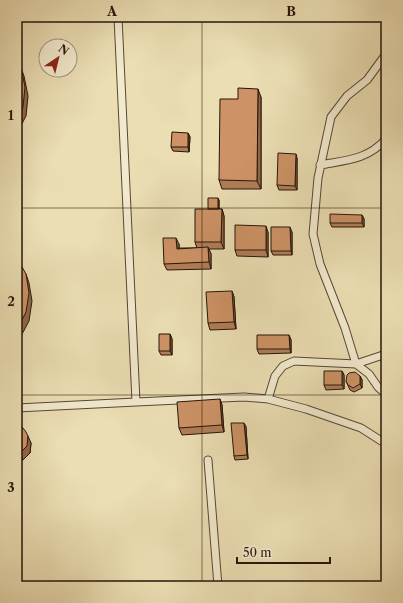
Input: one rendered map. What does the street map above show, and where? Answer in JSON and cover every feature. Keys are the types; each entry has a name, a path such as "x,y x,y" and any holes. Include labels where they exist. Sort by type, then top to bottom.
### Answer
{"lane":[{"path":"118,17 136,402"},
{"path":"386,54 367,80 347,96 331,117 320,165 313,234 320,264 345,328 356,364 369,374 378,387 386,394"},
{"path":"320,165 364,156 379,147 386,139"},
{"path":"268,400 275,376 283,366 294,361 356,364 386,354"},
{"path":"17,408 244,397 268,400 306,409 361,428 386,444"},
{"path":"208,460 218,586"}],"building":[{"path":"17,60 21,68 25,87 23,107 17,119"},
{"path":"238,88 258,89 257,181 219,180 220,99 238,99"},
{"path":"172,132 188,133 188,147 171,147"},
{"path":"278,153 296,154 295,186 277,185"},
{"path":"208,198 218,198 218,209 208,209"},
{"path":"195,209 222,209 221,242 195,242"},
{"path":"330,214 362,215 362,223 330,223"},
{"path":"235,225 266,226 266,250 235,250"},
{"path":"271,227 290,227 291,251 271,251"},
{"path":"163,238 176,238 177,249 208,247 209,262 164,264"},
{"path":"17,258 26,274 29,293 26,312 17,330"},
{"path":"232,291 234,322 208,323 206,292"},
{"path":"159,334 170,334 170,351 159,351"},
{"path":"257,335 289,335 290,349 257,349"},
{"path":"386,370 386,385 384,383"},
{"path":"324,371 342,371 342,385 324,385"},
{"path":"355,372 360,376 360,384 353,388 348,385 346,381 349,373"},
{"path":"220,399 222,425 179,428 177,402"},
{"path":"231,423 244,423 247,455 234,456"},
{"path":"17,426 23,428 28,436 27,446 17,454"}]}
